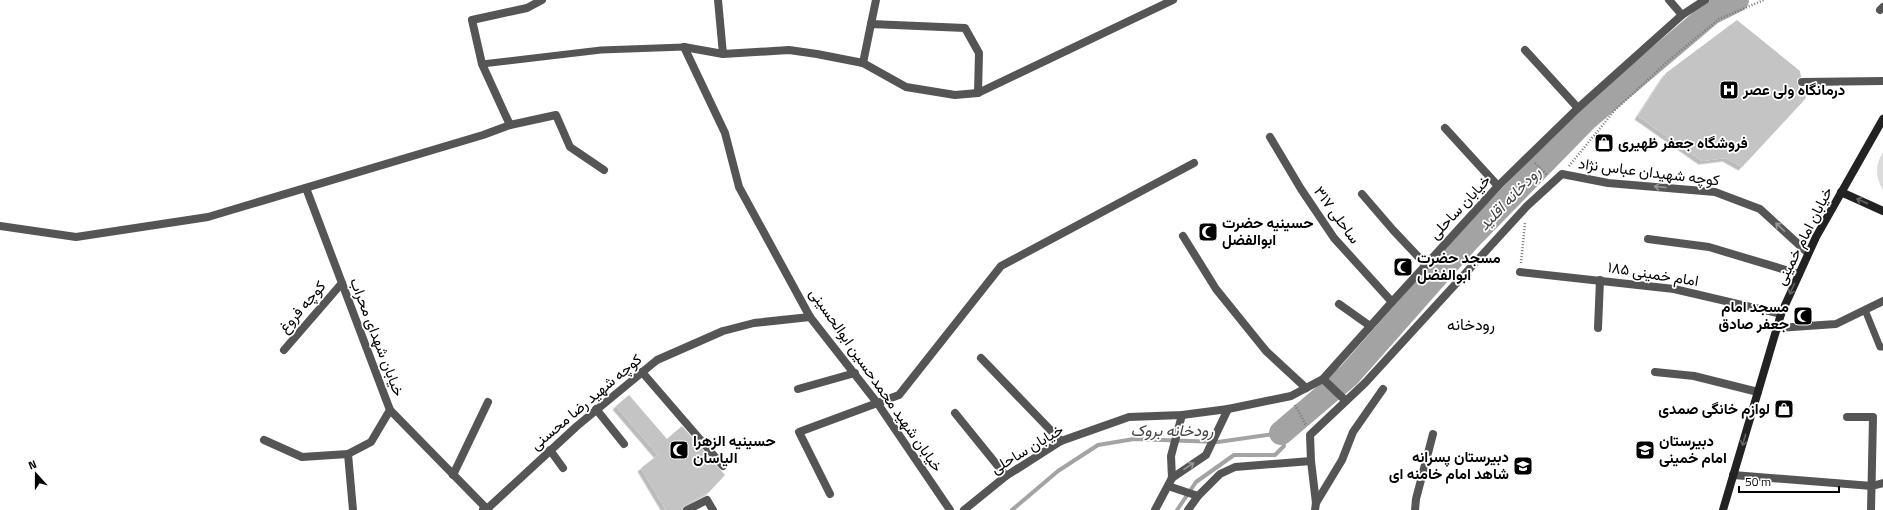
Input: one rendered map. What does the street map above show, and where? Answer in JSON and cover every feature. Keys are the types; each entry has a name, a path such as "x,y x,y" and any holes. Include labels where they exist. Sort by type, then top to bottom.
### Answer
{"main road":[{"name":"خیابان امام خمینی","path":"1723,510 1781,314 1808,253 1883,119"},
{"path":"1841,192 1883,211"}],"street":[{"path":"510,125 482,64 472,20 527,8 542,0"},
{"path":"718,0 723,54"},
{"path":"863,63 876,0"},
{"path":"684,47 723,54 789,50 817,54 863,63 906,87 955,96 978,93 1173,0"},
{"path":"1669,0 1682,14"},
{"name":"خیابان ساحلی","path":"968,509 1006,476 1061,441 1129,417 1182,414 1228,409 1291,396 1323,379 1498,186 1578,108 1682,14 1705,0"},
{"path":"871,24 965,28 979,53 978,93"},
{"name":"خیابان شهید محمدحسین ابوالحسینی","path":"684,47 725,134 739,187 810,317 878,404 950,510"},
{"path":"1524,50 1578,108"},
{"path":"1802,82 1883,81"},
{"path":"0,226 76,237 208,217 483,136 510,125 556,115 570,147 604,170"},
{"path":"1445,128 1498,186"},
{"name":"ساحلی ۳۱۷","path":"1270,137 1301,189 1334,238 1392,302"},
{"path":"830,494 799,432 899,395 1000,266 1194,163"},
{"path":"1316,506 1308,431 1366,383 1527,206 1562,174"},
{"name":"کوچه شهیدان عباس نژاد","path":"1562,174 1608,183 1715,192 1760,209 1808,253"},
{"name":"خیابان شهدای محراب","path":"306,188 390,410 486,510"},
{"path":"1362,194 1426,265"},
{"path":"1183,236 1216,289 1266,351 1306,388"},
{"path":"1648,239 1709,247 1799,274"},
{"name":"امام خمینی ۱۸۵","path":"1520,272 1674,289 1781,314"},
{"path":"1598,328 1600,280"},
{"name":"کوچه فروغ","path":"284,350 342,283"},
{"path":"1777,328 1836,324 1883,301"},
{"path":"1340,304 1370,326"},
{"name":"کوچه شهید رضا محسنی","path":"486,510 596,409 657,360 723,331 754,323 810,317"},
{"path":"981,358 1061,441"},
{"path":"642,372 723,466"},
{"path":"1655,372 1694,376 1758,392"},
{"path":"798,389 855,373"},
{"path":"1323,379 1345,399"},
{"path":"1316,506 1342,460 1353,432 1383,389"},
{"path":"453,475 488,402"},
{"path":"596,409 624,444"},
{"path":"1155,510 1172,478 1206,454 1228,409"},
{"path":"264,440 302,457 348,454 371,442 390,410"},
{"path":"955,413 1006,476"},
{"path":"1172,478 1171,456 1182,414"},
{"path":"1847,417 1873,417 1871,510"},
{"path":"1415,510 1416,499 1433,434"},
{"path":"550,450 563,468"},
{"path":"348,454 353,510"},
{"path":"1188,510 1198,496 1220,474 1235,467 1311,461"},
{"path":"1733,475 1872,486 1883,483"},
{"path":"1168,486 1198,496"},
{"path":"687,510 707,500 713,510"}],"lane":[{"path":"482,64 601,50 684,47"},
{"path":"1865,310 1880,347 1883,347"}],"path":[{"path":"1562,174 1615,110 1667,62 1720,19 1764,0"},
{"path":"1537,165 1549,177"},
{"path":"1520,272 1527,206"},
{"path":"1300,413 1308,431"}],"shaded area":[{"path":"1883,152 1883,190 1877,176 1877,166"}],"building":[{"name":"درمانگاه ولی عصر","path":"1737,20 1800,71 1801,77 1797,79 1797,82 1799,87 1803,87 1806,98 1742,167 1726,158 1702,161 1638,116 1666,73"},
{"name":"حسینیه الزهرا الیاسان","path":"629,395 667,439 682,426 725,475 709,492 685,505 682,510 666,510 641,468 658,455 616,406"}],"waterway":[{"name":"رودخانه اقلید","path":"1281,433 1349,375 1469,239 1586,119 1711,13 1737,0"},
{"name":"رودخانه بروک","path":"1012,510 1058,471 1098,445 1134,439 1218,442 1281,433 1284,446 1275,455 1234,455 1196,482 1177,510"}],"place":[{"name":"درمانگاه ولی عصر","path":"1729,90"},
{"name":"فروشگاه جعفر ظهیری","path":"1604,143"},
{"name":"حسینیه حضرت ابوالفضل","path":"1208,232"},
{"name":"مسجد حضرت ابوالفضل","path":"1403,267"},
{"name":"مسجد امام جعفر صادق","path":"1803,316"},
{"name":"لوازم خانگی صمدی","path":"1784,409"},
{"name":"حسینیه الزهرا الیاسان","path":"679,450"},
{"name":"دبیرستان امام خمینی","path":"1645,450"},
{"name":"دبیرستان پسرانه شاهد امام خامنه ای","path":"1523,466"}],"district":[{"name":"رودخانه","path":"1471,324"}]}
